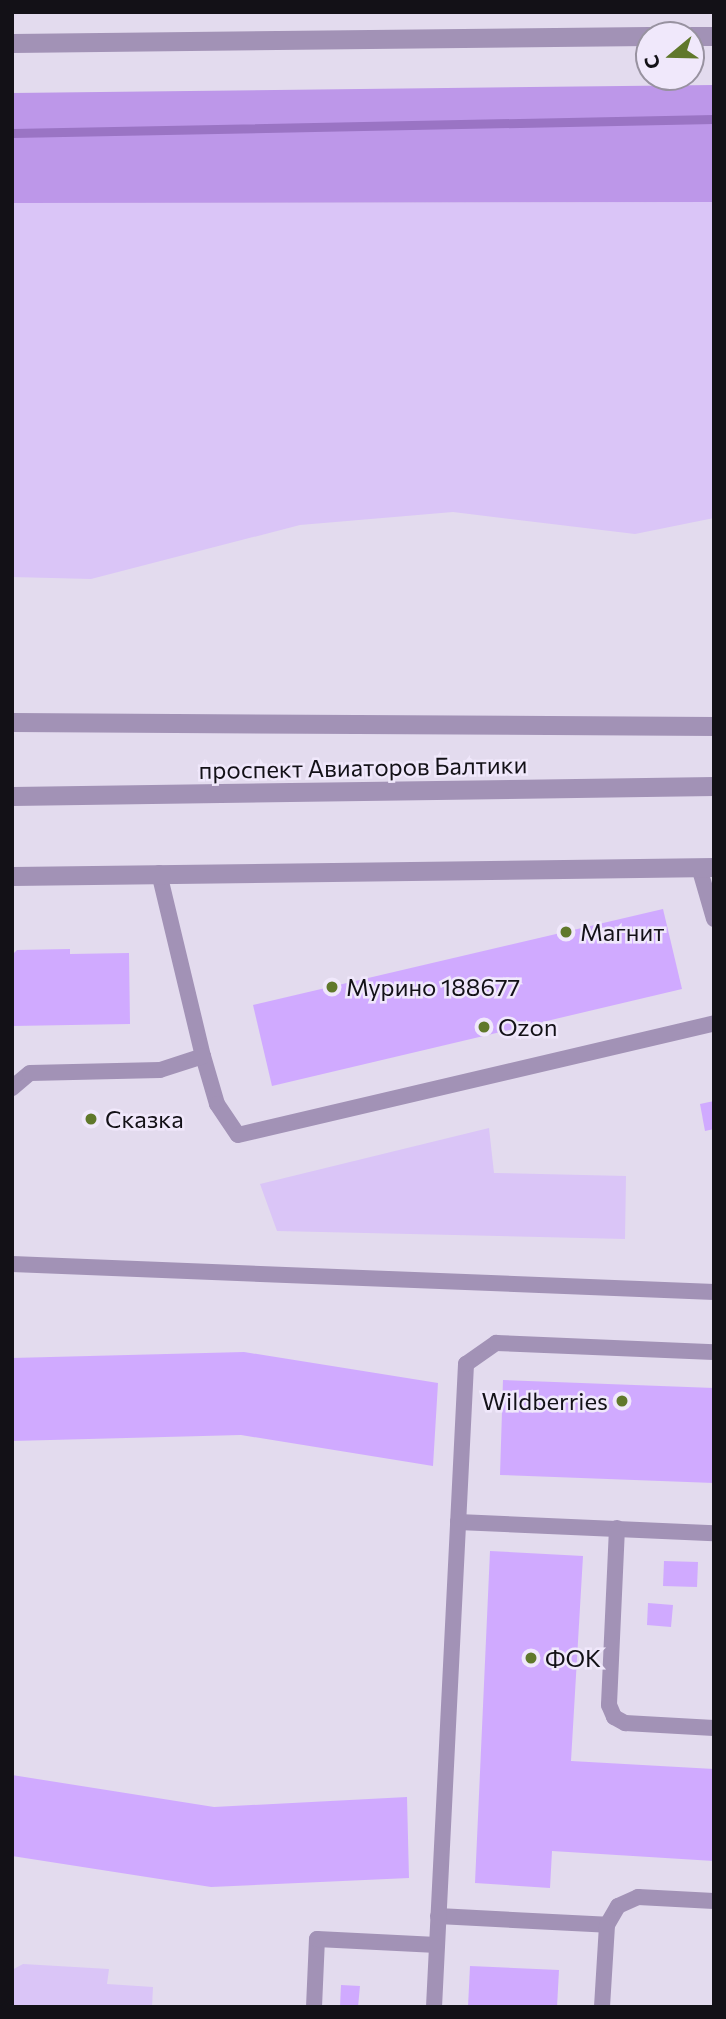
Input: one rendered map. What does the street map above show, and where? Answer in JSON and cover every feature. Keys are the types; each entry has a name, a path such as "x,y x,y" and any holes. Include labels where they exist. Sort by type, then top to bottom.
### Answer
{"street":[{"path":"12,43 635,36"},
{"name":"проспект Авиаторов Балтики","path":"12,722 714,726"},
{"name":"проспект Авиаторов Балтики","path":"12,796 714,786"},
{"path":"12,876 706,867"}],"lane":[{"path":"706,867 714,919"},
{"path":"159,873 202,1056 228,1124 238,1135 249,1135 714,1023"},
{"path":"12,1088 30,1073 160,1070 202,1056"},
{"path":"12,1264 714,1292"},
{"path":"433,2007 466,1364 490,1345 714,1352"},
{"path":"458,1522 714,1532"},
{"path":"617,1528 609,1705 614,1717 625,1723 714,1728"},
{"path":"602,2007 607,1925 618,1906 638,1897 714,1901"},
{"path":"438,1916 607,1925"},
{"path":"314,2007 317,1940 437,1945"}],"shaded area":[{"path":"705,85 714,85 714,202 12,203 12,93 635,86 635,91 705,91"},
{"path":"714,202 714,518 635,534 453,512 300,525 91,579 12,577 12,203"},
{"path":"489,1128 494,1173 626,1176 625,1239 277,1231 260,1184"},
{"path":"23,1964 109,1969 107,1984 153,1987 152,2007 12,2007 12,1970"}],"building":[{"path":"663,909 682,989 272,1086 253,1005"},
{"path":"70,949 70,954 129,953 130,1024 12,1026 12,955 17,950"},
{"path":"714,1101 714,1129 705,1131 700,1104"},
{"path":"244,1352 438,1383 433,1466 241,1435 12,1441 12,1358"},
{"path":"503,1380 714,1388 714,1483 500,1475"},
{"name":"ФОК","path":"490,1551 583,1556 571,1761 714,1769 714,1861 552,1851 550,1888 475,1883"},
{"path":"664,1561 698,1562 697,1587 663,1586"},
{"path":"648,1603 673,1605 671,1627 647,1625"},
{"path":"12,1775 214,1807 407,1797 409,1878 211,1887 12,1856"},
{"path":"470,1966 559,1970 557,2007 468,2007"},
{"path":"341,1985 360,1986 358,2007 340,2007"}],"waterway":[{"path":"12,133 714,119"}],"place":[{"name":"Магнит","path":"566,932"},
{"name":"Мурино 188677","path":"332,987"},
{"name":"Ozon","path":"484,1027"},
{"name":"Сказка","path":"91,1119"},
{"name":"Wildberries","path":"622,1401"},
{"name":"ФОК","path":"531,1658"}]}
